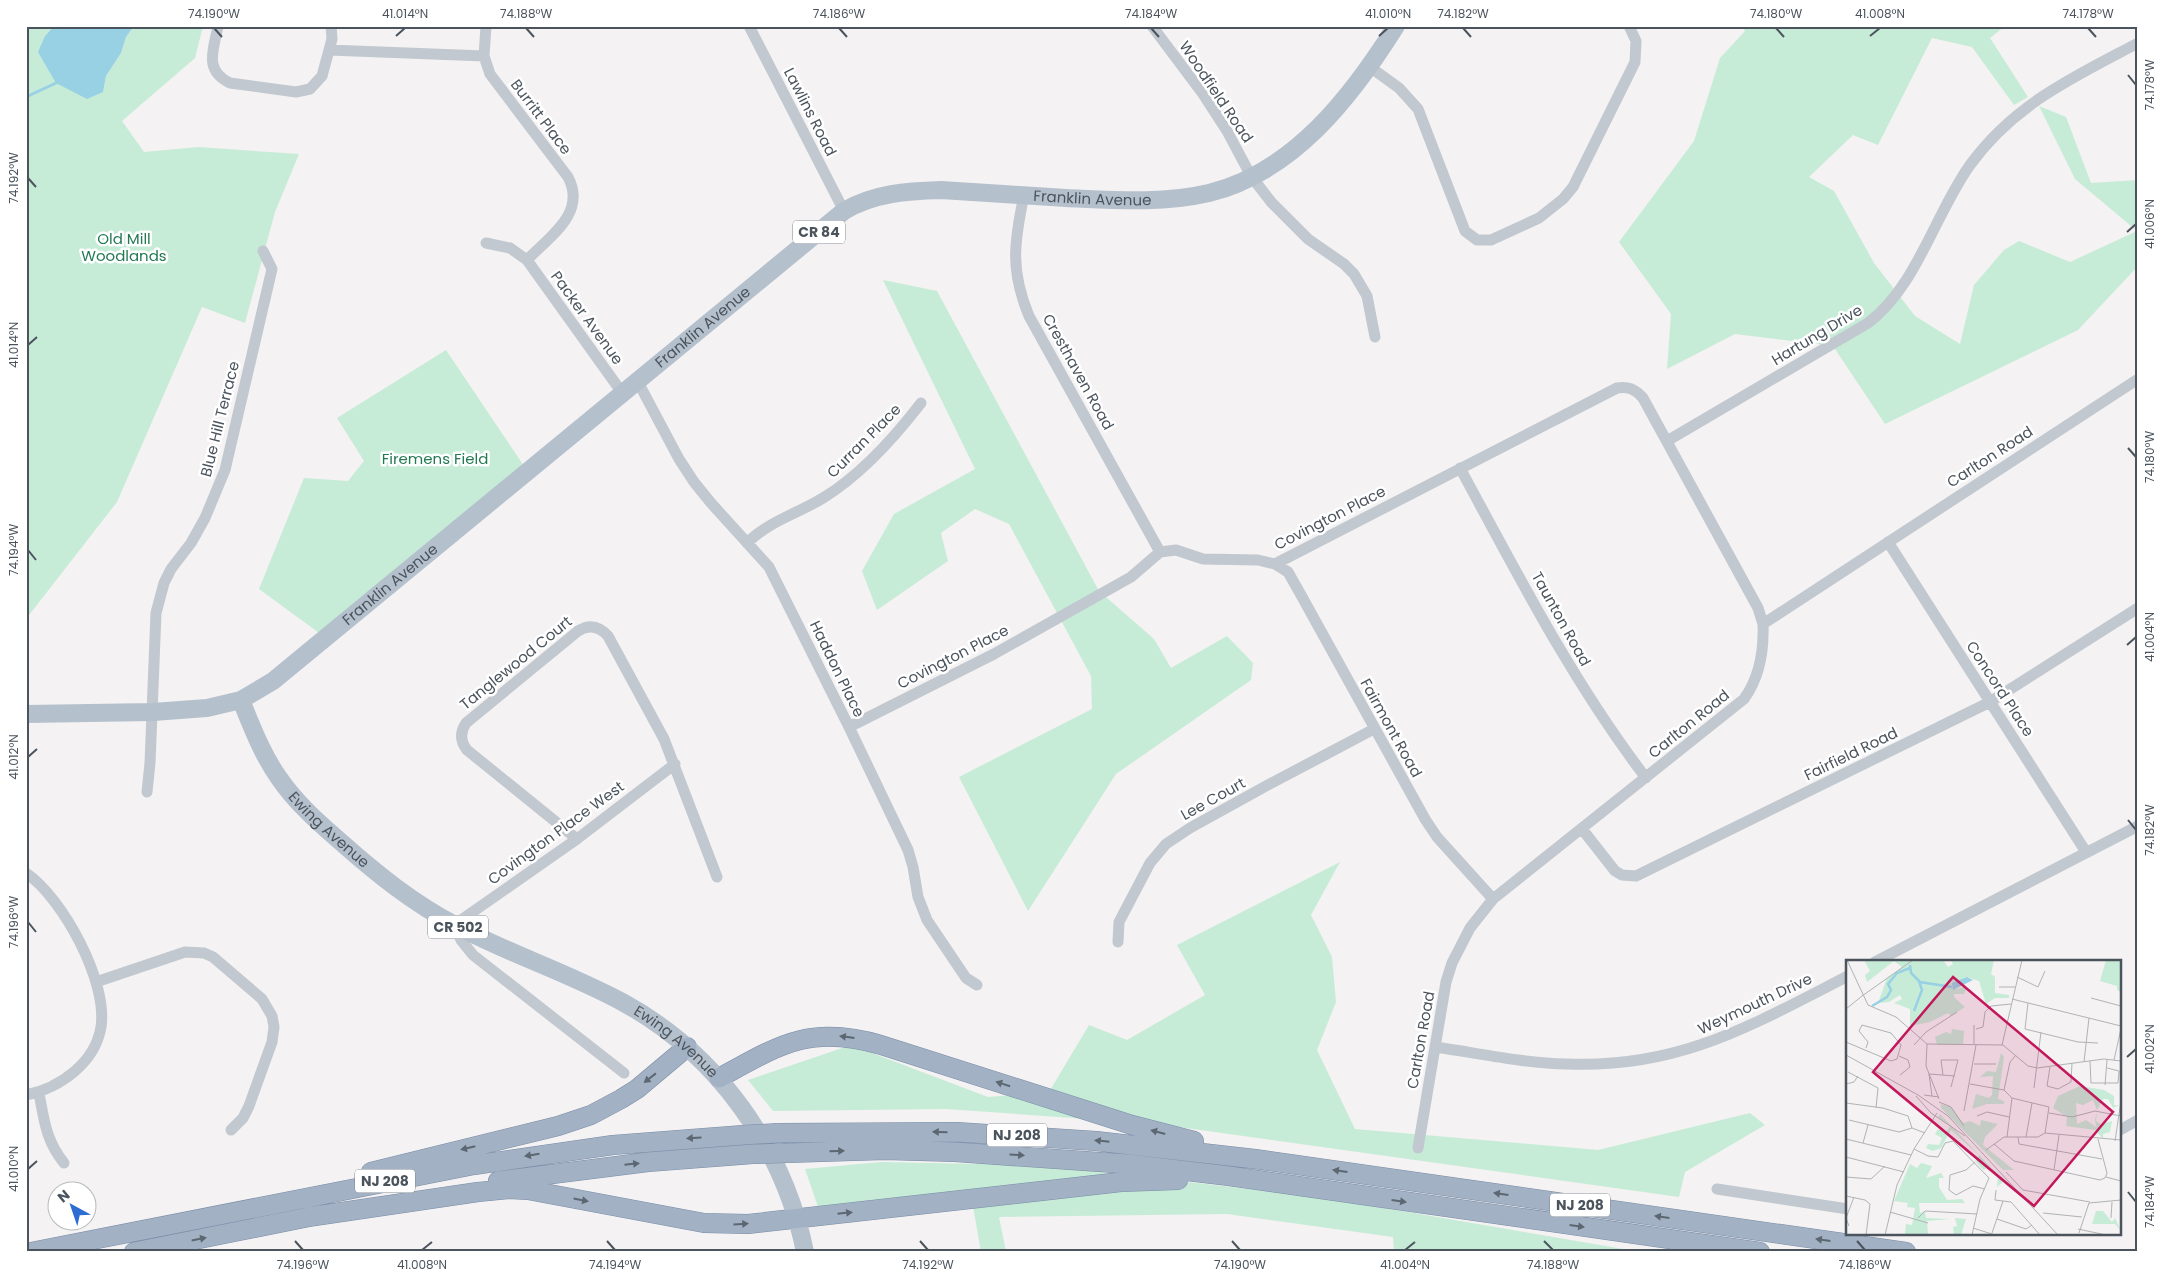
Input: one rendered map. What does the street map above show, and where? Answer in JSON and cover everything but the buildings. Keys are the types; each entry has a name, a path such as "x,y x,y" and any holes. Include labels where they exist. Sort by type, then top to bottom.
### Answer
{"highway":[{"path":"719,1078 767,1052 791,1042 820,1036 850,1037 1132,1125 1255,1159"},
{"path":"118,1234 574,1122 621,1099 687,1047"},
{"name":"NJ 208","path":"32,1252 379,1182 508,1159 630,1143 778,1133 886,1131 1010,1135 1104,1142 1255,1159 1906,1252"},
{"name":"NJ 208","path":"134,1252 443,1190 546,1174 648,1162 753,1154 885,1150 990,1153 1128,1164 1760,1252"},
{"path":"308,1217 509,1189 535,1192 704,1223 748,1224 1128,1181 1165,1179 1264,1182"}],"main road":[{"name":"Franklin Avenue","path":"26,714 153,712 207,708 241,700 273,681 844,211 870,198 917,191 1122,200 1166,200 1210,193 1251,176 1275,163 1315,130 1341,103 1370,67 1396,26"},
{"name":"Ewing Avenue","path":"241,700 271,765 292,795 309,814 382,879 454,925 624,1003 664,1028 719,1078 744,1110 780,1175 796,1218 805,1252"}],"street":[{"path":"218,26 212,60 218,74 230,83 303,91 317,83 322,76 332,39 331,26"},
{"name":"Burritt Place","path":"486,26 484,56 490,74 572,185 574,202 572,210 527,260"},
{"name":"Lawlins Road","path":"749,26 844,211"},
{"name":"Woodfield Road","path":"1152,26 1203,94 1227,131 1251,176 1289,222 1354,274 1367,296 1374,337"},
{"path":"1370,67 1399,88 1418,109 1465,231 1477,240 1491,240 1539,218 1563,199 1573,187 1635,62 1636,41 1630,26"},
{"name":"Hartung Drive","path":"1667,441 1868,323 1878,315 1900,291 1970,166 2000,130 2017,114 2056,87 2138,43"},
{"path":"329,50 484,56"},
{"name":"Cresthaven Road","path":"1024,195 1015,245 1015,267 1020,294 1030,316 1160,552"},
{"name":"Packer Avenue","path":"486,243 510,248 527,260 623,394"},
{"name":"Blue Hill Terrace","path":"147,792 158,604 164,583 205,518 224,470 272,268 263,251"},
{"name":"Carlton Road","path":"1418,1148 1446,982 1452,963 1470,928 1494,899 1744,699 1751,689 1760,667 1763,624 2138,379"},
{"name":"Haddon Place","path":"638,382 694,482 711,504 769,567 850,727 908,850 918,897 927,920 966,978 977,985"},
{"name":"Covington Place","path":"850,727 994,654 1131,578 1160,552 1176,550 1202,559 1258,560 1275,564 1617,388 1623,387 1637,391 1643,398 1667,441"},
{"name":"Curran Place","path":"747,543 760,530 821,500 841,486 905,424 921,403"},
{"path":"1667,441 1758,608 1763,624"},
{"name":"Taunton Road","path":"1460,468 1568,664 1596,710 1646,778"},
{"name":"Concord Place","path":"1888,542 2086,852"},
{"name":"Fairmont Road","path":"1275,564 1288,572 1425,819 1437,837 1494,899"},
{"name":"Fairfield Road","path":"1582,829 1615,871 1622,875 1636,876 1733,830 1990,702 2138,608"},
{"name":"Tanglewood Court","path":"577,839 467,750 462,741 461,734 466,723 578,631 591,626 603,630 608,636 638,687 675,764 717,877"},
{"name":"Lee Court","path":"1118,942 1119,922 1150,863 1166,844 1190,828 1374,729"},
{"name":"Covington Place West","path":"454,925 577,839 675,764"},
{"path":"1878,960 2138,826"},
{"path":"26,873 39,883 68,920 88,960 96,982 102,1013 101,1026 94,1047 76,1070 65,1079 39,1092 26,1095"},
{"path":"454,925 461,940 474,955 624,1073"},
{"path":"96,982 185,952 194,951 213,957 262,999 272,1016 274,1026 272,1042 250,1106 243,1118 231,1130"},
{"name":"Weymouth Drive","path":"1435,1047 1566,1064 1599,1064 1658,1057 1709,1043 1739,1031 1846,977"},
{"path":"39,1092 48,1136 53,1150 64,1164"},
{"path":"2122,1129 2138,1120"},
{"path":"1717,1190 1846,1210"}],"green space":[{"name":"Old Mill Woodlands","path":"26,26 54,26 45,36 103,92 106,76 121,53 126,37 134,26 203,26 195,58 122,121 144,152 198,147 299,154 275,212 245,323 202,307 117,502 26,619"},
{"path":"1742,26 2005,26 1990,38 2028,97 2014,105 1972,47 1932,38 1878,145 1853,135 1809,177 1834,191 1874,263 1915,316 1960,344 1974,285 2004,250 2019,241 2070,262 2137,231 2075,179 2039,106 2066,117 2091,183 2138,180 2138,266 2078,330 1885,424 1833,346 1735,334 1667,369 1671,314 1619,242 1694,141 1720,58 1745,31"},
{"path":"883,280 937,291 1099,591 1154,639 1171,668 1227,636 1253,663 1251,680 1116,774 1028,911 959,777 1092,709 1091,676 1009,524 975,509 941,533 948,561 877,610 862,571 894,514 975,469"},
{"name":"Firemens Field","path":"446,350 528,472 326,638 259,589 304,478 348,481 364,461 337,418"},
{"path":"1340,862 1311,915 1332,957 1336,1002 1317,1050 1355,1129 1598,1150 1750,1113 1765,1125 1685,1172 1679,1197 1157,1124 946,1109 773,1111 748,1080 851,1045 988,1097 1049,1092 1089,1025 1127,1040 1205,995 1177,945"},
{"path":"881,1162 1037,1165 1320,1197 1641,1252 1394,1252 1393,1237 1227,1214 999,1217 1006,1252 981,1252 971,1195 818,1207 805,1169"}],"water":[{"path":"54,26 134,26 126,37 121,53 106,76 103,92 87,99 56,83 38,52 45,36"}],"waterway":[{"path":"26,97 56,83"}]}
